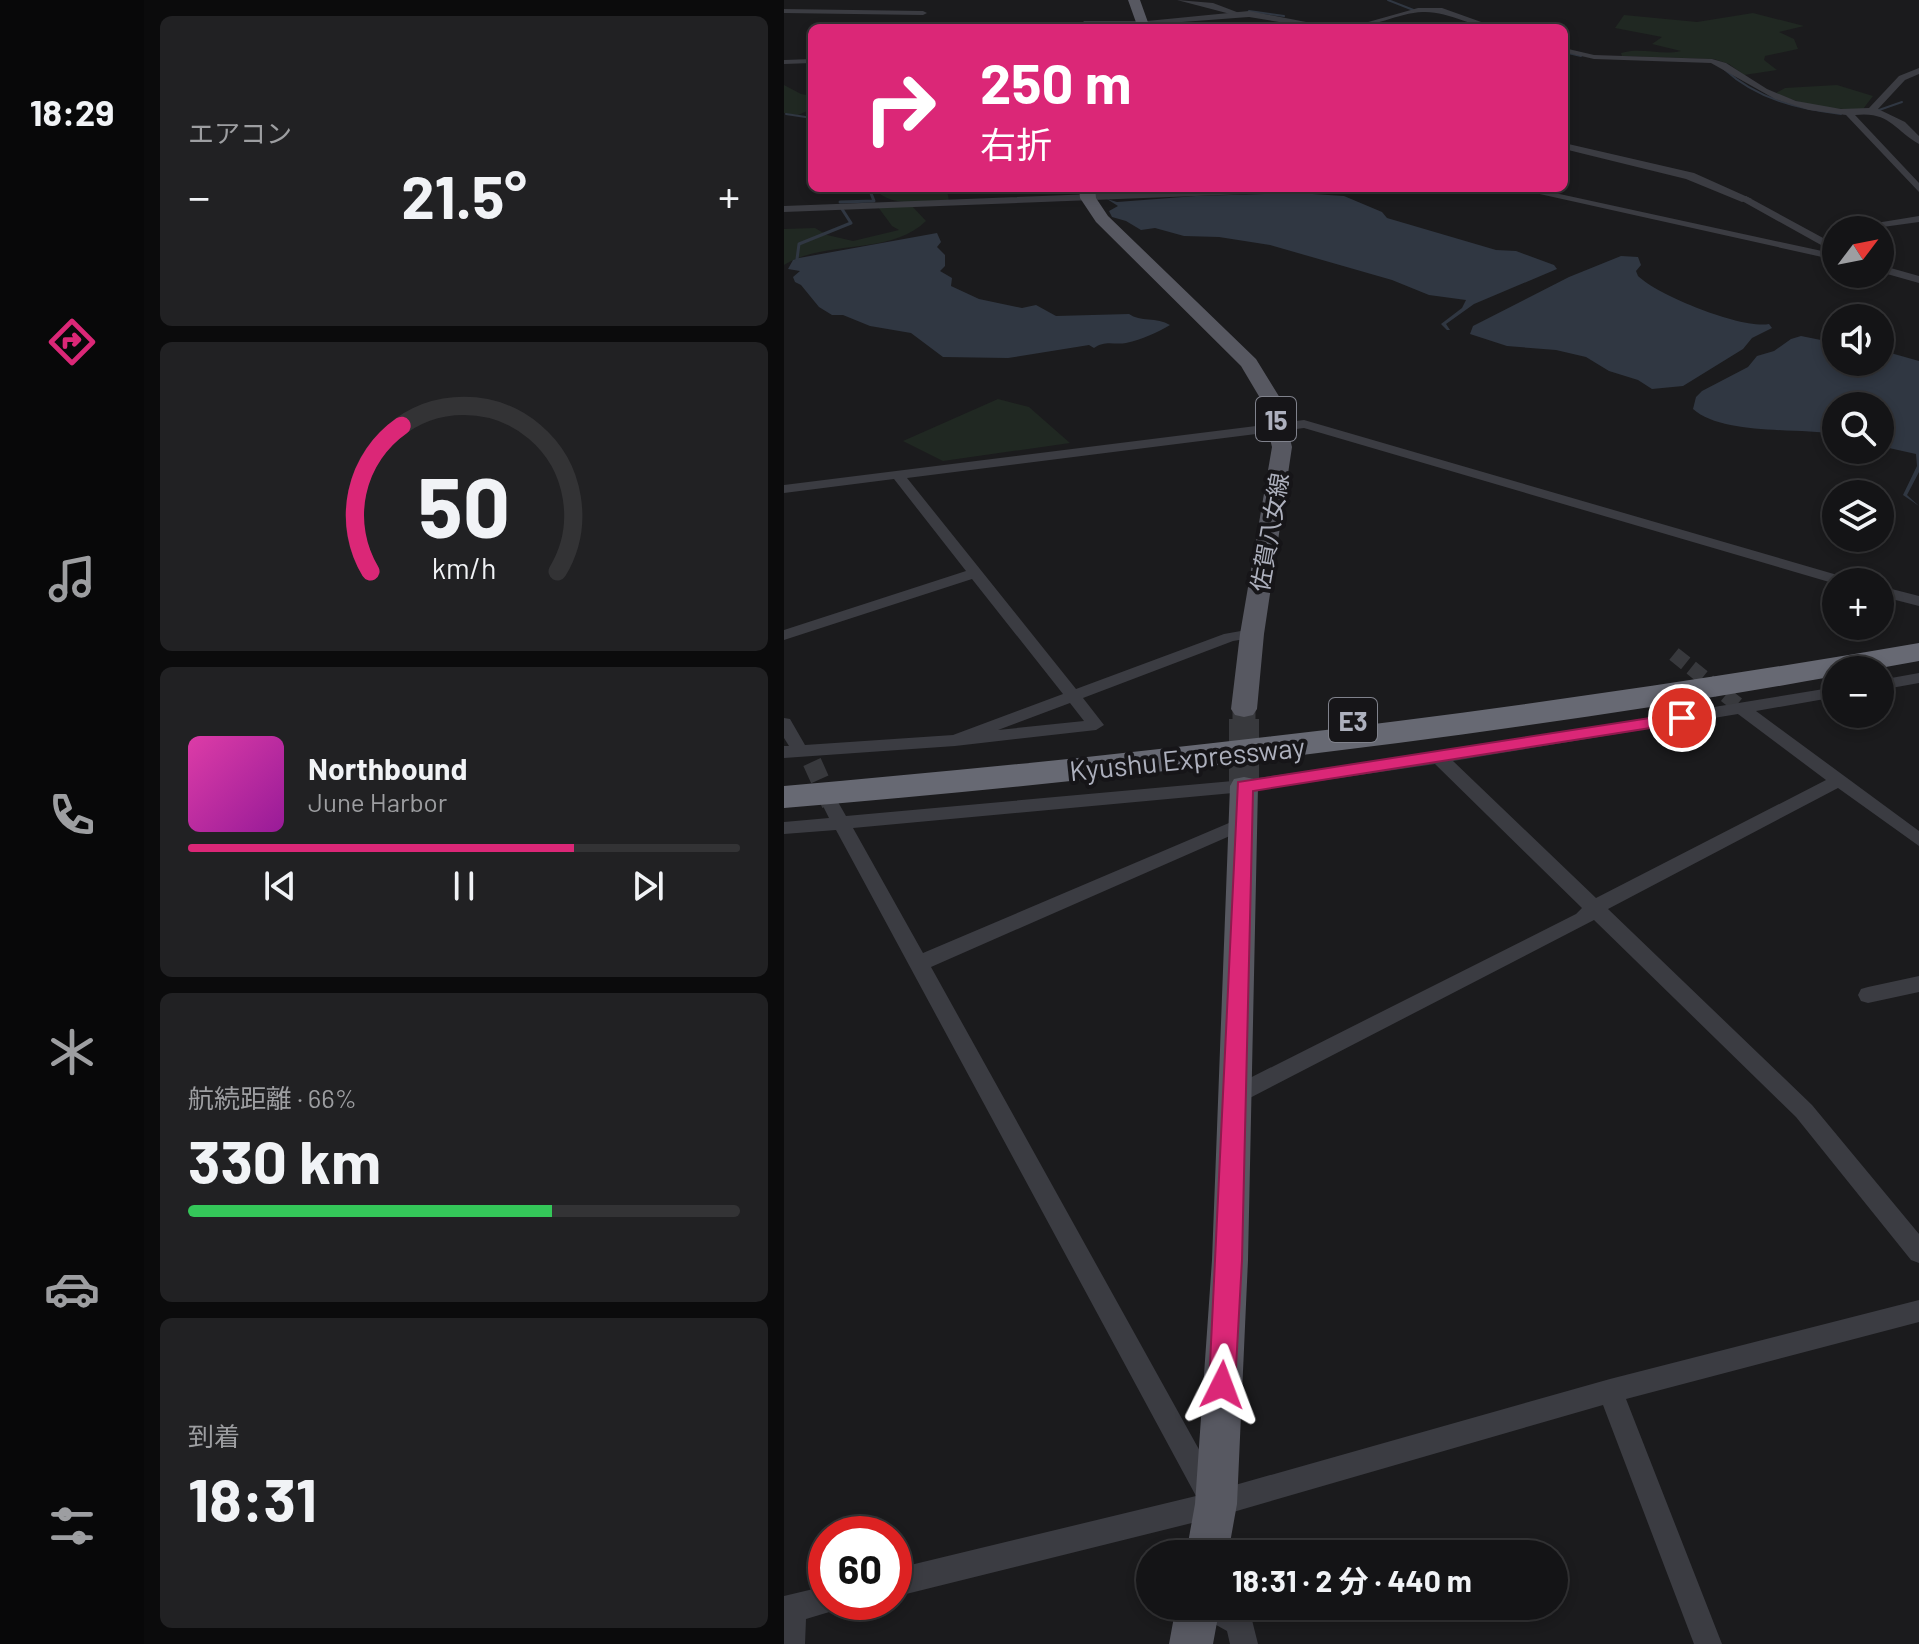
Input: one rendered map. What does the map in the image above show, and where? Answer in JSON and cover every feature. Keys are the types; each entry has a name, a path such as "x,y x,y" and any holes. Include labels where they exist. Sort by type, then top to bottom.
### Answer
{"highway":[{"name":"Kyushu Expressway","path":"784,779 1116,748 1561,695 1919,635"},
{"name":"Kyushu Expressway","path":"784,797 1270,751 1569,712 1919,652"}],"main road":[{"path":"1134,0 1143,24"},
{"name":"佐賀八女線","path":"1088,193 1102,219 1249,363 1270,398 1282,447 1280,475 1252,634 1244,709"},
{"path":"1210,1540 1216,1504 1236,1095 1244,786"},
{"path":"1191,1644 1195,1620"}],"street":[{"path":"1181,0 1213,5 1238,14"},
{"path":"1368,24 1428,10 1439,10 1482,24"},
{"path":"785,12 923,13"},
{"path":"808,12 844,22"},
{"path":"1152,24 1238,14 1310,24"},
{"path":"822,24 829,17"},
{"path":"1568,51 1594,57 1724,64 1752,85 1793,103 1814,109 1848,112 1872,110 1902,124 1919,141"},
{"path":"784,62 808,59"},
{"path":"1872,110 1902,78 1919,71"},
{"path":"1848,112 1919,189"},
{"path":"1568,147 1690,176 1746,199 1822,242"},
{"path":"784,209 1136,192"},
{"path":"1536,192 1822,254"},
{"path":"1894,222 1919,219"},
{"path":"1809,234 1822,232"},
{"path":"1894,272 1919,280"},
{"path":"784,489 938,466 1304,424 1822,575"},
{"path":"784,723 800,754 1096,725 897,474"},
{"path":"784,635 975,573"},
{"path":"1894,595 1919,601"},
{"path":"955,740 1230,637 1252,634"},
{"path":"1894,682 1919,678"},
{"path":"784,828 836,814 1244,786 1439,758 1822,695"},
{"path":"1743,709 1919,840"},
{"path":"1439,758 1804,1111 1919,1252"},
{"path":"1236,1095 1583,919 1594,908 1838,781"},
{"path":"836,814 1216,1504"},
{"path":"920,963 1242,824"},
{"path":"1868,995 1919,984"},
{"path":"912,1579 1216,1504 1610,1391 1919,1311"},
{"path":"1610,1391 1708,1644"},
{"path":"791,1644 788,1609 808,1604"},
{"path":"1236,1620 1240,1622 1244,1644"}],"shaded area":[{"path":"1753,13 1804,26 1779,32 1794,39 1798,49 1765,56 1764,60 1777,70 1744,75 1729,64 1714,59 1622,56 1621,53 1629,51 1681,51 1652,44 1662,37 1615,28 1624,15 1697,22"},
{"path":"784,85 808,95 808,111 798,115 784,113"},
{"path":"1837,85 1873,96 1863,109 1852,109 1808,104 1776,93 1785,88"},
{"path":"878,192 947,192 949,201 899,201"},
{"path":"1297,193 1344,196 1382,212 1387,218 1496,250 1516,251 1554,265 1557,269 1474,304 1446,324 1450,330 1447,330 1441,324 1462,308 1466,300 1429,295 1392,280 1270,245 1219,237 1184,236 1155,228 1141,230 1112,217 1109,211 1118,206 1107,199 1117,202"},
{"path":"912,206 926,221 911,232 895,239 819,252 784,265 784,229 815,228 827,235 853,241 899,230 892,226 878,207"},
{"path":"937,233 941,242 937,247 945,255 945,266 940,271 952,278 951,286 979,299 1022,308 1036,305 1056,316 1129,314 1170,325 1149,336 1094,348 1089,345 1008,358 943,357 911,333 870,326 843,315 832,315 819,307 795,282 793,277 800,271 788,269 793,260 799,258"},
{"path":"1621,256 1638,257 1641,265 1636,271 1638,276 1663,293 1721,316 1769,324 1772,328 1752,338 1743,349 1683,386 1652,389 1638,380 1609,371 1586,357 1556,350 1507,346 1470,334 1473,326 1569,277"},
{"path":"1801,336 1822,340 1822,376 1894,376 1894,354 1919,361 1919,472 1907,495 1919,506 1903,495 1917,466 1916,454 1894,449 1894,392 1822,392 1822,432 1741,427 1706,417 1693,409 1696,397 1702,391 1748,367 1757,356 1774,351"},
{"path":"998,399 1029,407 1070,443 943,461 903,441"}],"waterway":[{"path":"1388,0 1416,11"},
{"path":"1249,11 1284,16"},
{"path":"1568,53 1581,56"},
{"path":"1724,69 1750,88 1779,101 1841,114"},
{"path":"1879,110 1902,102"},
{"path":"786,114 808,117"},
{"path":"840,202 874,201 871,192"},
{"path":"797,259 799,244 851,223 842,209"}],"tunnel":[{"path":"1674,654 1743,709"},
{"path":"1244,709 1244,786"},
{"path":"812,762 831,804"}],"route":[{"path":"1222,1385 1230,1260 1244,786 1682,718"}]}
